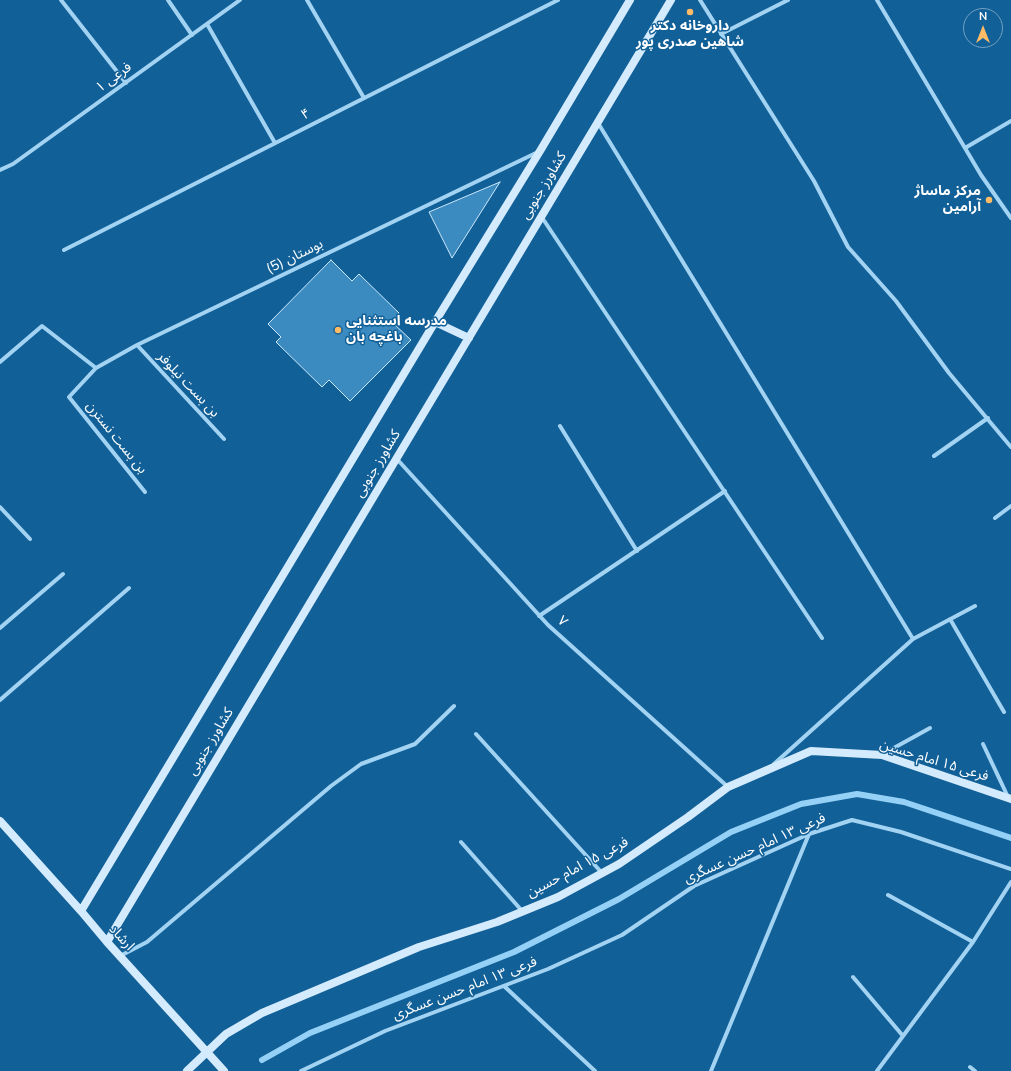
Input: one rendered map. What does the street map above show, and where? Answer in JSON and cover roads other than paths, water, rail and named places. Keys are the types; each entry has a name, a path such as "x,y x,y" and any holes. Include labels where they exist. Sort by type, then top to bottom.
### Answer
{"street":[{"path":"61,0 126,83"},
{"path":"168,0 192,35"},
{"name":"فرعی ۱","path":"0,170 13,164 240,0"},
{"path":"307,0 364,98"},
{"name":"۴","path":"64,250 558,0"},
{"name":"کشاورز جنوبی","path":"81,911 630,0"},
{"name":"کشاورز جنوبی","path":"106,942 671,0"},
{"path":"700,0 814,181 848,247 896,301 950,373 1011,447"},
{"path":"720,34 788,0"},
{"path":"877,0 981,175 1011,218"},
{"path":"207,24 275,143"},
{"path":"965,148 1011,121"},
{"path":"598,122 913,639"},
{"name":"بوستان (5)","path":"69,397 96,368 137,345 540,151"},
{"path":"541,216 822,638"},
{"path":"435,322 469,338"},
{"path":"0,362 42,326 96,368"},
{"name":"بن بست نیلوفر","path":"137,345 224,439"},
{"name":"بن بست نسترن","path":"69,397 145,492"},
{"path":"934,456 988,418"},
{"path":"560,426 637,551"},
{"name":"۷","path":"396,458 539,616 728,787"},
{"path":"539,616 725,491"},
{"path":"995,518 1011,506"},
{"path":"0,507 30,540"},
{"path":"0,628 63,574"},
{"path":"0,700 129,588"},
{"path":"768,770 913,639 975,606"},
{"path":"950,619 1004,712"},
{"path":"120,956 148,942 337,782 361,764 415,744 454,706"},
{"path":"882,755 930,728"},
{"path":"476,734 602,873"},
{"path":"983,744 1009,798"},
{"name":"فرعی ۱۵ امام حسین","path":"187,1071 226,1034 262,1013 418,947 497,922 558,897 619,864 688,817 728,787 811,751 882,755 1009,798"},
{"name":"فرعی ۱۳ امام حسن عسگری","path":"301,1071 385,1030 548,969 622,935 694,886 809,834 852,820 901,832 1011,869"},
{"name":"ارشاد","path":"0,821 81,911 106,942 224,1071"},
{"path":"711,1071 809,834"},
{"path":"461,842 523,912"},
{"path":"876,1071 973,942 1011,882"},
{"path":"888,895 973,942"},
{"path":"852,977 903,1036"},
{"path":"504,986 595,1071"},
{"path":"970,1066 975,1071"}],"waterway":[{"path":"262,1060 310,1033 514,952 619,899 731,832 801,804 857,794 904,802 1011,838"}],"place":[{"name":"داروخانه دکتر شاهین صدری پور","path":"690,12"},
{"name":"مرکز ماساژ آرامین","path":"989,200"},
{"name":"مدرسه استثنایی باغچه بان","path":"338,330"}]}
